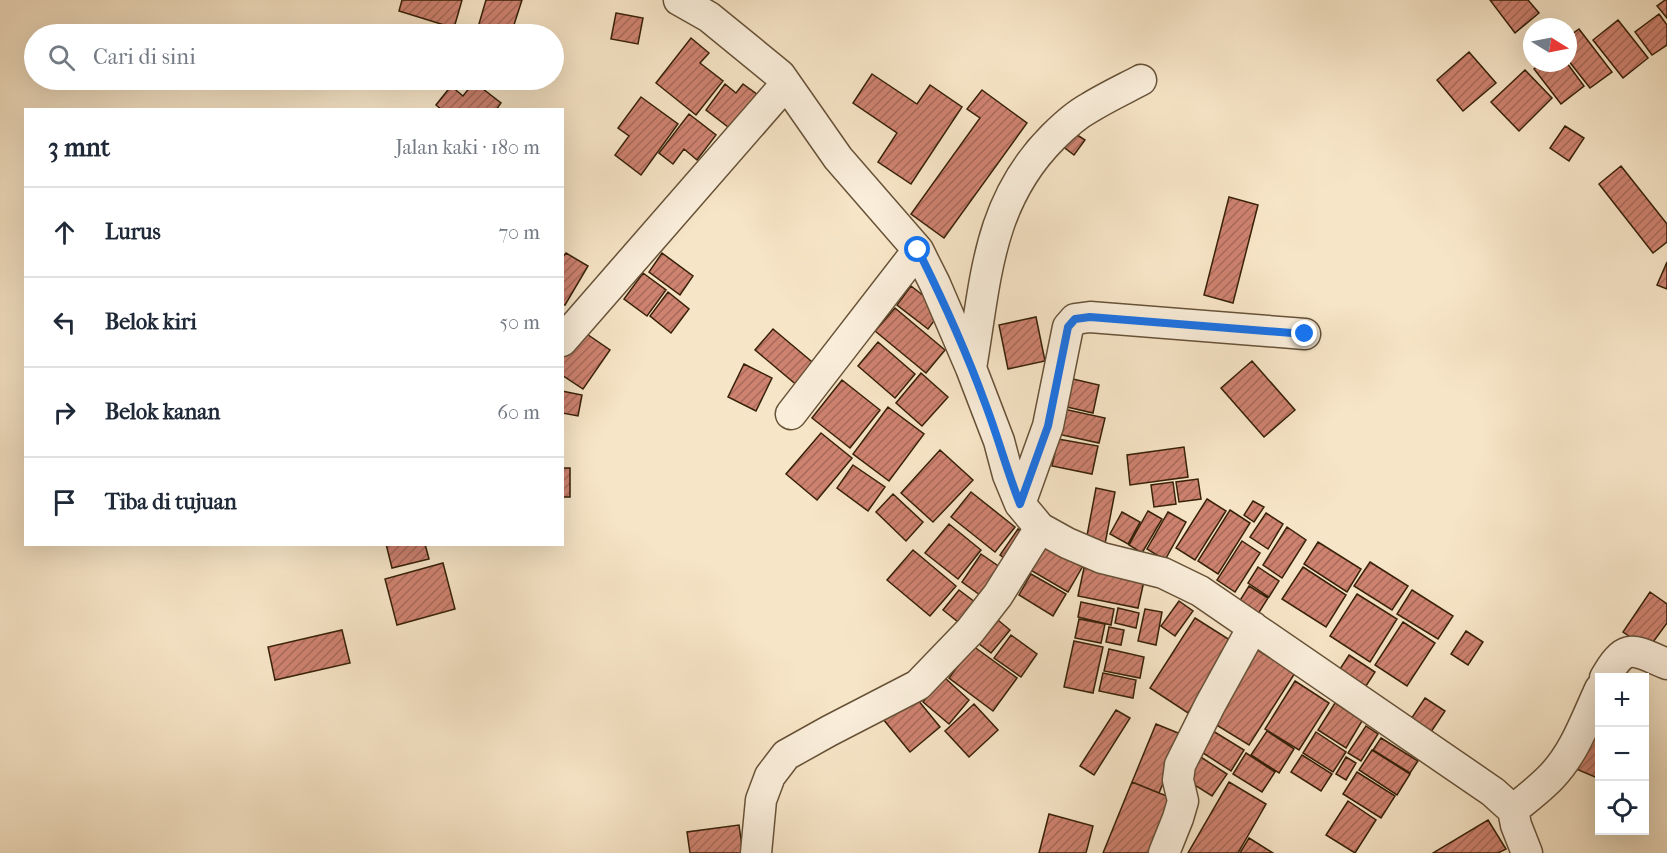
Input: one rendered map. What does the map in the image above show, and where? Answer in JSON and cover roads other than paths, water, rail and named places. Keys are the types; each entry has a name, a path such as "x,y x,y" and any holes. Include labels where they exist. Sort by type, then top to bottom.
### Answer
{"street":[{"path":"679,0 709,16 780,75 838,158 918,250 944,303 971,368 1020,504 1040,528 1102,558 1163,573 1200,591 1493,792 1513,810 1527,853"},
{"path":"971,368 991,250 1002,212 1017,181 1037,153 1080,114 1141,80"},
{"path":"564,339 786,84"},
{"path":"791,414 918,250"},
{"path":"1020,504 1048,426 1068,327 1075,319 1090,317 1305,334"},
{"path":"756,853 761,800 770,776 786,755 829,730 918,685 977,622 998,595 1040,528"},
{"path":"1164,853 1182,801 1178,780 1180,765 1253,627"},
{"path":"1608,673 1618,657 1630,651 1640,652 1667,664"},
{"path":"1513,810 1551,777 1563,762 1571,750 1595,698"}]}
